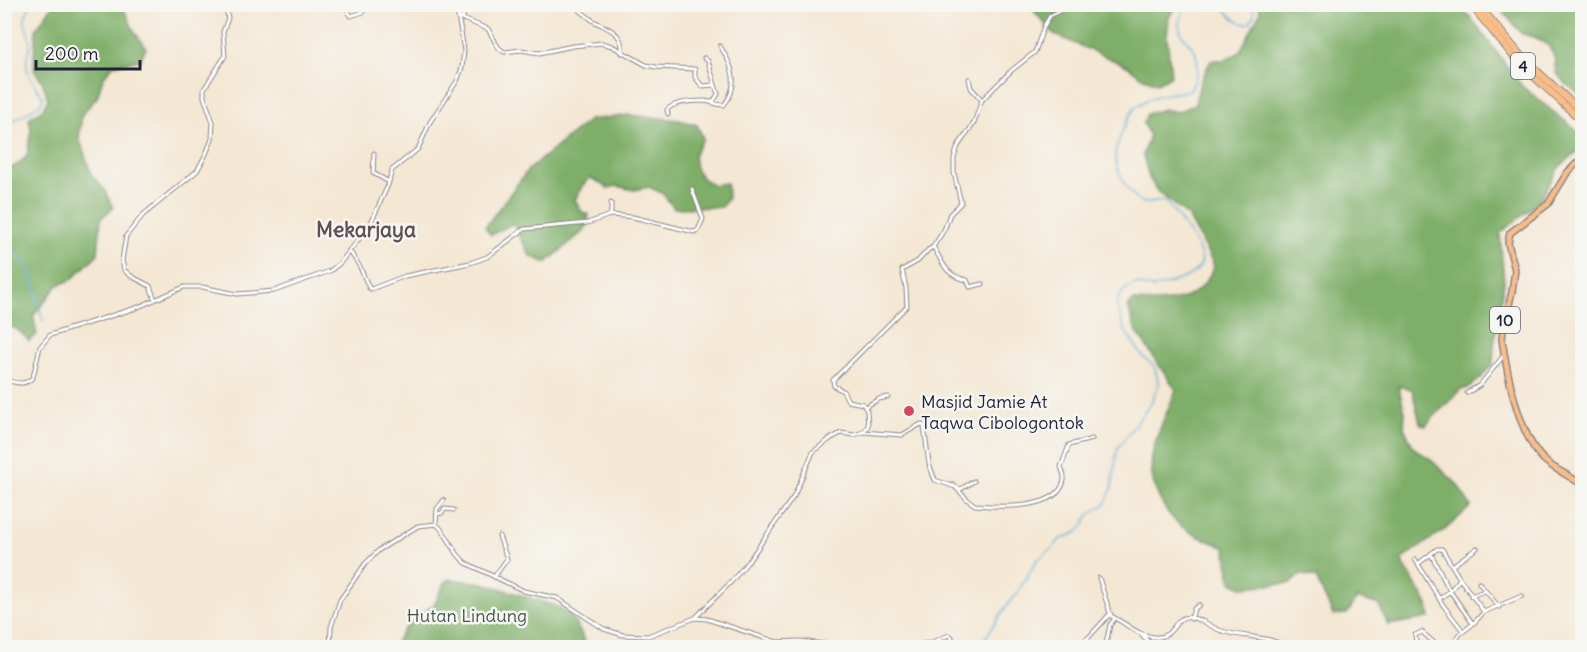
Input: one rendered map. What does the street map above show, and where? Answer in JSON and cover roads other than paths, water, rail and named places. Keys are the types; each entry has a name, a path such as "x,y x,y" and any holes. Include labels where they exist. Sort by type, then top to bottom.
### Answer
{"highway":[{"name":"4","path":"1470,4 1518,62 1582,121"},
{"name":"4","path":"1478,4 1524,58 1582,112"},
{"name":"10","path":"1582,158 1567,173 1548,204 1510,233 1508,243 1515,270 1503,329 1504,355 1520,418 1534,447 1547,462 1569,474 1582,485"},
{"path":"1582,565 1582,588"}],"street":[{"path":"155,300 150,286 124,270 122,262 126,236 143,215 196,171 206,154 212,139 213,122 204,97 204,89 225,56 223,32 228,18 225,4"},
{"path":"335,4 347,9 351,16 363,12"},
{"path":"4,380 22,384 30,381 40,347 50,335 136,308 184,287 201,287 237,294 274,291 330,271 340,263 370,225 393,169 418,149 430,122 457,81 464,54 460,17 456,4"},
{"path":"460,17 465,4"},
{"path":"573,4 594,21 617,33 622,43 622,53"},
{"path":"863,432 869,424 865,407 861,402 848,401 843,391 834,386 833,380 887,324 906,308 906,288 902,269 919,261 933,247 944,230 950,214 962,201 954,173 954,158 958,146 974,123 982,100 1012,70 1035,52 1050,16 1072,4"},
{"path":"460,17 488,29 498,47 504,52 521,50 539,53 602,43 642,63 656,67 695,69 695,77 702,86 715,85"},
{"path":"708,102 724,105 731,97 733,77 729,61 720,45"},
{"path":"668,114 667,110 670,106 677,103 713,102 717,96 708,61 704,58"},
{"path":"969,79 971,88 982,100"},
{"path":"374,153 373,173 389,182"},
{"path":"349,250 371,289 405,276 470,263 487,257 524,229 588,223 610,215 633,217 694,232 702,225 703,219 692,189"},
{"path":"610,203 610,215"},
{"path":"933,247 948,272 955,278 967,280 970,287 982,284"},
{"path":"1467,393 1480,385 1504,355"},
{"path":"865,407 888,397"},
{"path":"330,648 331,627 340,600 365,564 379,550 422,525 436,524 443,530 449,543 463,561 494,577 524,591 557,598 604,629 623,635 648,636 695,618 732,581 794,496 813,452 842,432 853,435 863,432 902,435 921,424 924,426 929,466 935,480 961,489 974,481"},
{"path":"953,485 975,505 1030,506 1058,492 1064,480 1060,467 1070,445 1092,439"},
{"path":"436,524 436,509 444,500"},
{"path":"437,514 445,510 454,510"},
{"path":"494,577 507,559 499,536"},
{"path":"1418,564 1441,548 1471,596 1484,612"},
{"path":"1452,566 1476,548"},
{"path":"1431,554 1450,591 1473,624"},
{"path":"1415,559 1439,599 1463,631"},
{"path":"1099,578 1113,617 1105,648"},
{"path":"1439,599 1460,579"},
{"path":"1479,583 1499,607"},
{"path":"1471,596 1484,591"},
{"path":"1451,648 1463,631 1484,612 1522,596"},
{"path":"1191,619 1194,609 1199,604"},
{"path":"1075,648 1089,637 1106,617 1113,617 1147,638 1155,648"},
{"path":"695,618 707,619 777,642 799,641 860,648"},
{"path":"1140,634 1154,637 1163,635 1173,630 1180,620 1191,619 1208,622 1220,630 1263,638 1289,648"},
{"path":"1417,648 1415,636 1422,632 1438,647 1443,645 1446,648"},
{"path":"894,648 930,643 950,635 952,638 948,648"},
{"path":"1062,640 1066,648"},
{"path":"1341,648 1345,645 1349,648"}],"waterway":[{"path":"4,126 40,105 43,97 31,79 27,68 30,43 25,18 32,4"},
{"path":"976,648 1016,595 1037,560 1053,548 1059,540 1078,532 1089,515 1105,504 1112,489 1117,449 1150,405 1159,384 1154,366 1144,358 1125,331 1116,302 1118,298 1133,285 1159,287 1186,277 1200,267 1201,254 1173,210 1165,201 1147,203 1137,199 1124,182 1115,156 1122,132 1134,109 1160,95 1190,90 1196,75 1197,58 1179,27 1180,18 1187,4"},
{"path":"1219,4 1233,18 1245,23 1250,23 1254,16 1253,4"},
{"path":"4,231 9,238 11,248 30,269 43,321"}],"place":[{"name":"Masjid Jamie At Taqwa Cibologontok","path":"909,411"}],"district":[{"name":"Mekarjaya","path":"366,229"}],"park label":[{"name":"Hutan Lindung","path":"467,615"}]}
